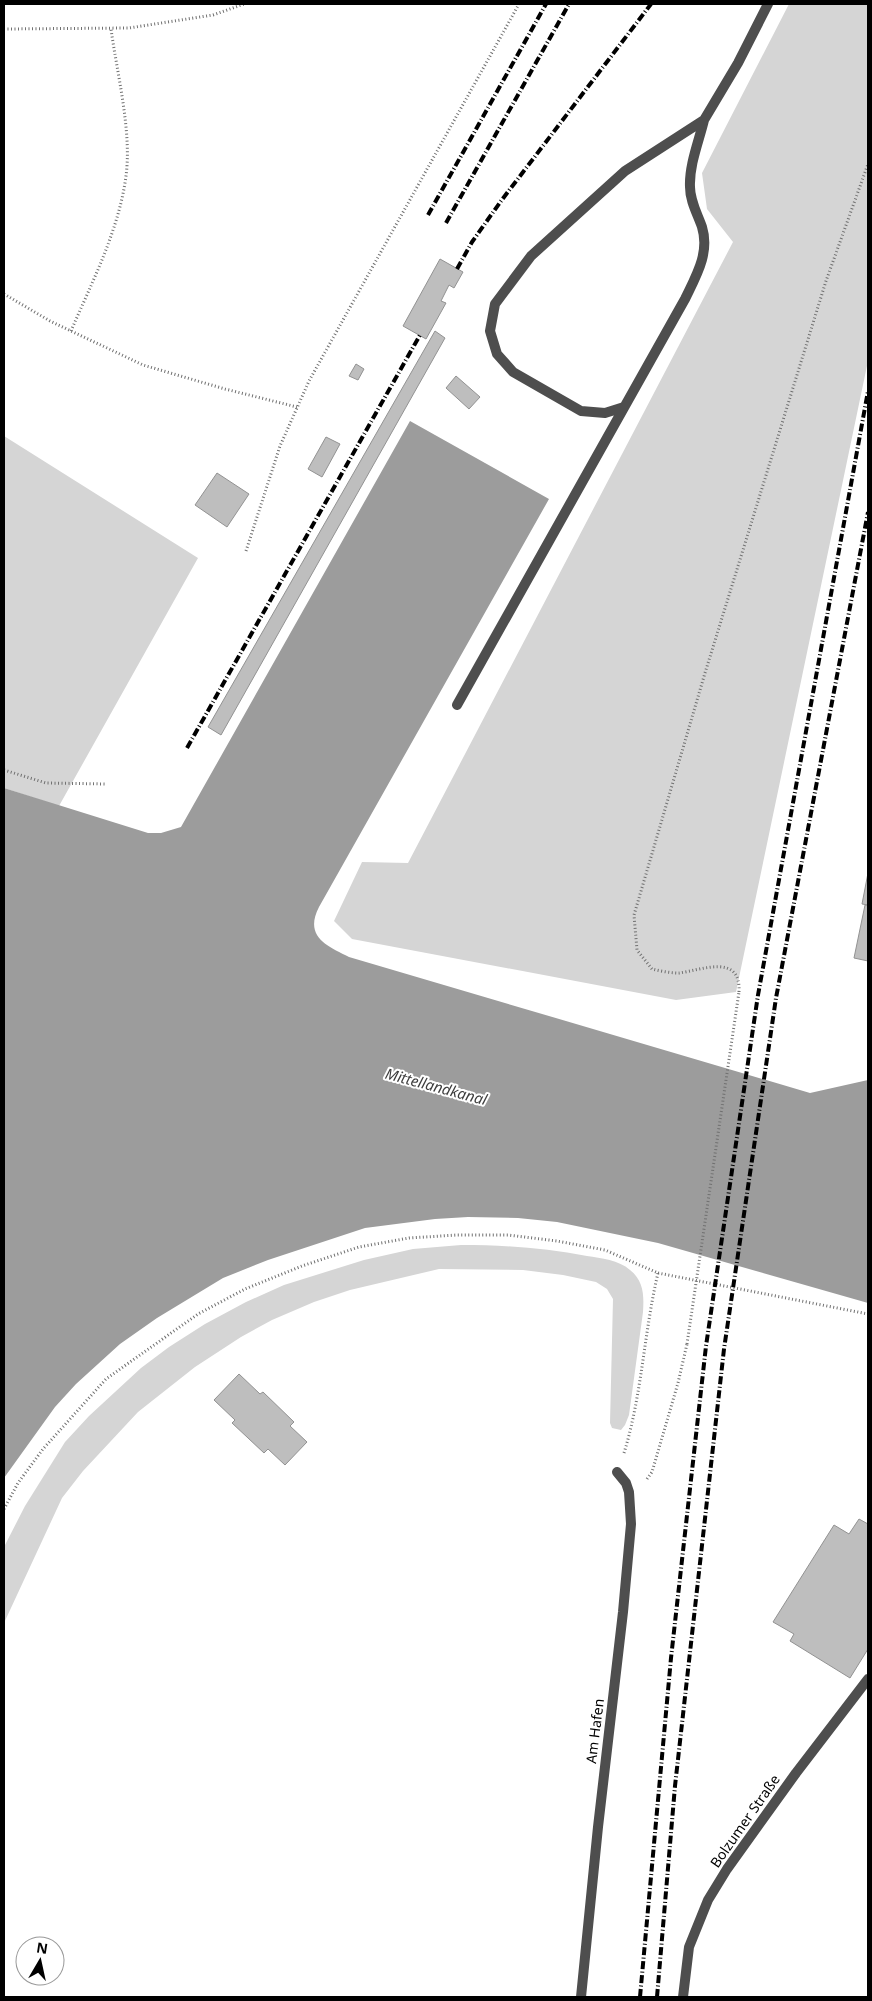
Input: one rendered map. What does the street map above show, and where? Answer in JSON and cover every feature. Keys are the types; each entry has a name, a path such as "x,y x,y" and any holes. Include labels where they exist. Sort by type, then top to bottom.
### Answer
{"lane":[{"path":"457,705 685,299 706,246 702,228 691,200 690,186 691,172 704,120 738,63 768,4"},
{"path":"624,408 605,413 581,411 513,372 498,354 490,330 491,317 495,304 530,256 625,171 704,120"},
{"name":"Am Hafen","path":"581,1997 632,1524 631,1503 626,1483 616,1472"},
{"name":"Bolzumer Straße","path":"683,1997 689,1947 708,1900 727,1869 796,1773 868,1679"}],"path":[{"path":"4,29 129,28 213,15 244,4"},
{"path":"246,551 280,446 308,381 519,4"},
{"path":"71,331 105,250 126,176 124,115 111,29"},
{"path":"631,1503 652,1472 678,1383 687,1344 739,992 738,978 728,968 705,968 677,973 652,969 637,950 634,915 705,673 820,300 868,164"},
{"path":"4,294 50,321 142,365 297,407"},
{"path":"4,770 46,783 107,784"},
{"path":"4,1509 18,1483 43,1449 106,1379 198,1314 245,1289 302,1266 359,1247 409,1238 457,1235 508,1235 557,1241 605,1250 658,1273 868,1314"},
{"path":"616,1472 631,1429 650,1305 658,1273"}],"shaded area":[{"path":"789,4 868,4 868,361 736,992 676,1000 352,939 334,921 362,862 408,863 733,242 707,209 702,173"},
{"path":"4,436 198,558 59,806 4,788"},
{"path":"461,1245 556,1251 610,1260 621,1264 635,1274 641,1284 643,1312 629,1415 621,1430 612,1428 610,1423 613,1299 607,1289 596,1282 563,1275 523,1270 439,1269 350,1290 314,1302 272,1320 241,1337 195,1367 138,1412 83,1471 62,1498 4,1623 4,1547 25,1506 65,1442 89,1416 141,1368 205,1324 246,1302 284,1285 364,1260 413,1249"}],"water":[{"name":"Mittellandkanal","path":"410,421 549,499 319,907 315,917 314,926 316,933 325,944 349,957 810,1093 868,1080 868,1303 658,1243 557,1222 518,1218 468,1217 435,1219 365,1228 268,1260 223,1278 157,1318 120,1344 76,1384 55,1407 4,1478 4,788 148,833 161,833 181,827"}],"building":[{"path":"440,259 463,272 454,288 449,285 441,301 446,303 426,339 403,326"},
{"path":"435,331 445,338 221,735 208,727"},
{"path":"356,364 364,369 358,380 349,376"},
{"path":"456,376 480,397 469,409 446,388"},
{"path":"326,437 340,444 322,477 308,469"},
{"path":"217,473 249,494 227,527 195,505"},
{"path":"868,873 868,905 862,904"},
{"path":"865,905 868,905 868,961 854,958"},
{"path":"239,1374 260,1394 263,1392 294,1422 290,1426 307,1442 285,1465 268,1449 264,1453 232,1423 235,1420 214,1400"},
{"path":"859,1519 868,1524 868,1649 850,1678 790,1641 794,1634 773,1622 834,1525 849,1534"}],"railway":[{"path":"428,215 546,4"},
{"path":"446,223 569,4"},
{"path":"457,269 472,242 501,201 651,4"},
{"path":"187,748 420,335"},
{"path":"640,1997 671,1658 706,1346 758,995 868,391"},
{"path":"657,1997 675,1786 724,1349 776,998 868,512"}]}
